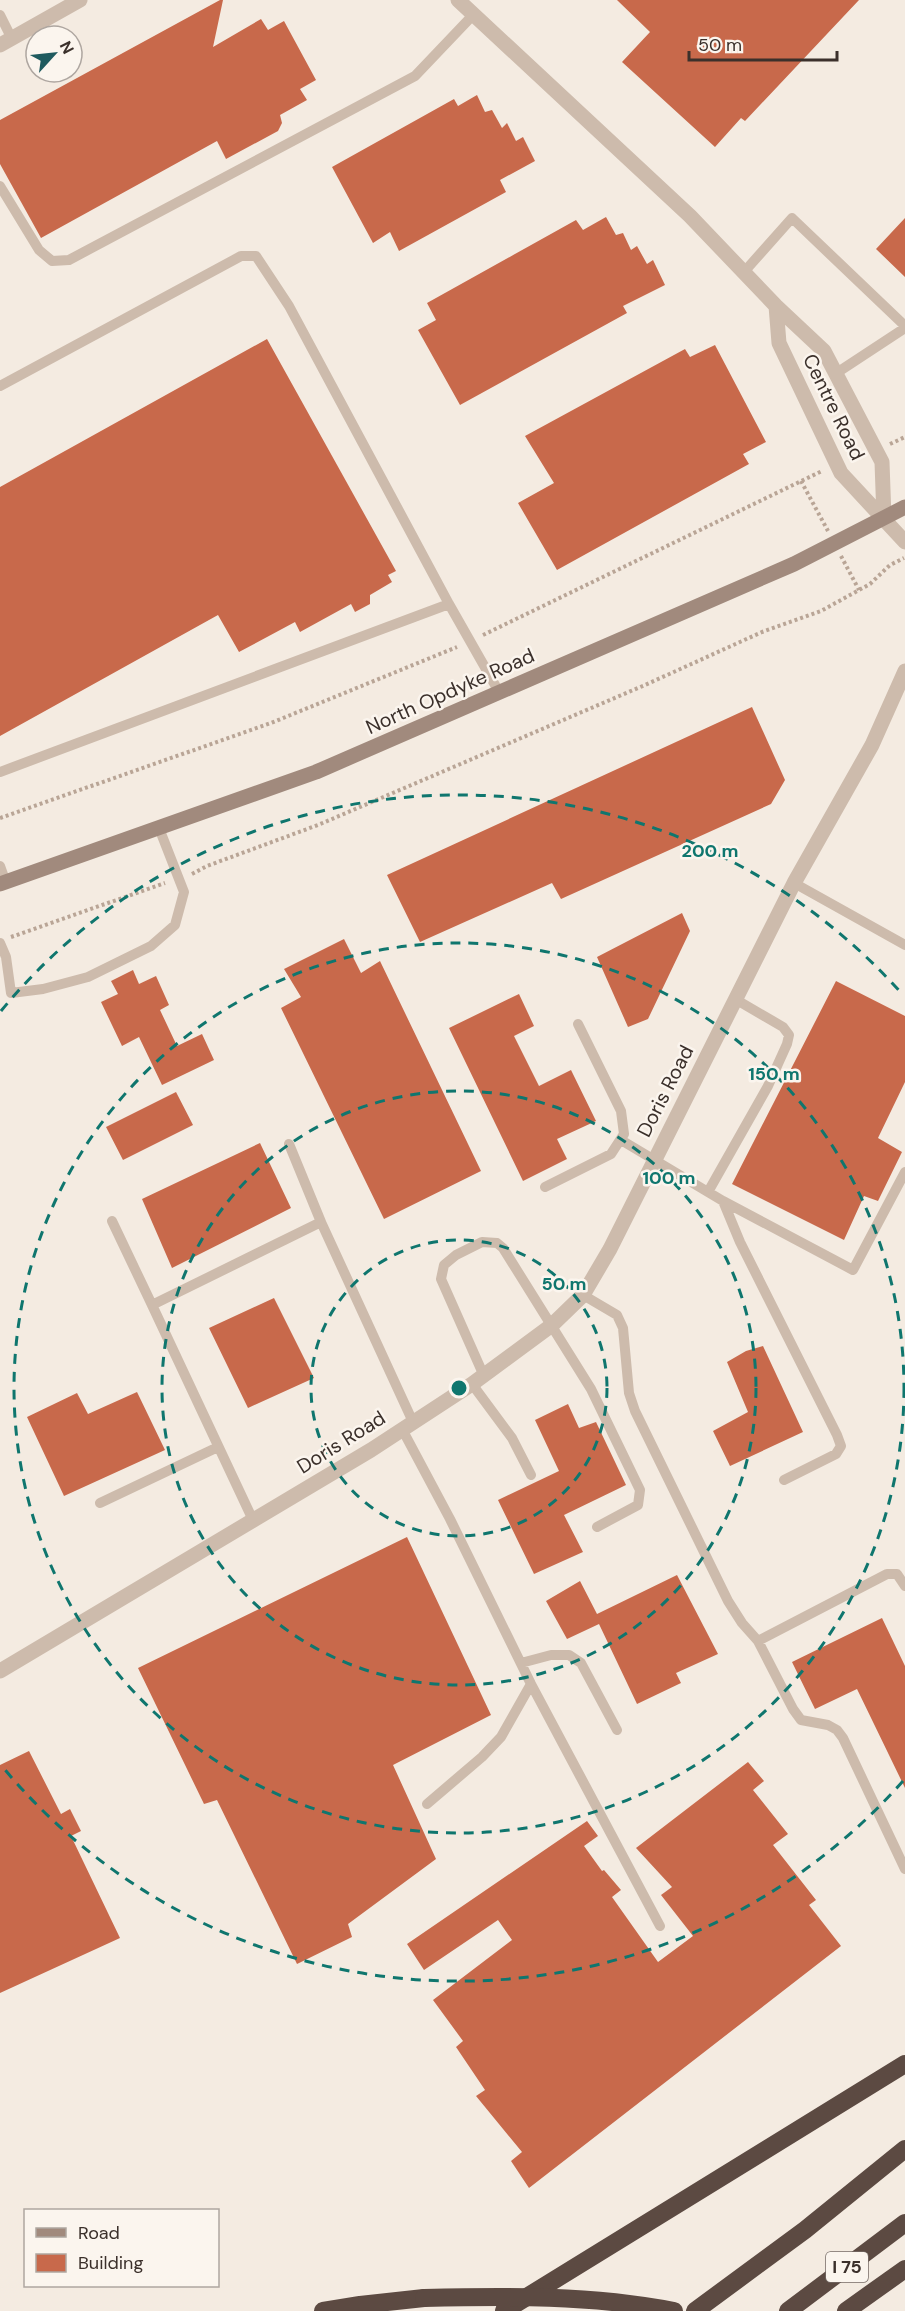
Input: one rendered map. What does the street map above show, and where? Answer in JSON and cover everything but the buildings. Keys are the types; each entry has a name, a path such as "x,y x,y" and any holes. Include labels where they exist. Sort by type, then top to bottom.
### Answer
{"highway":[{"path":"504,2311 905,2064"},
{"path":"696,2311 805,2230 905,2149"},
{"name":"I 75","path":"788,2311 905,2223"},
{"path":"846,2311 905,2269"},
{"path":"324,2311 424,2298 485,2297 573,2298 674,2311"}],"main road":[{"name":"North Opdyke Road","path":"3,884 316,772 794,564 905,507"}],"street":[{"path":"6,42 80,0"},
{"name":"Centre Road","path":"458,0 690,216 776,306 824,351 882,462 884,518"},
{"name":"Centre Road","path":"776,306 779,343 841,473 884,518"},
{"path":"884,518 905,542"},
{"name":"Doris Road","path":"0,1671 371,1450 478,1380 552,1325 584,1295 610,1249 794,883 872,745 905,671"}],"lane":[{"path":"0,186 39,250 52,261 69,260 415,76 474,14"},
{"path":"0,15 6,42"},
{"path":"744,272 792,218 905,327 835,374"},
{"path":"0,386 241,256 256,256 289,306 449,604 499,692"},
{"path":"0,772 449,604"},
{"path":"0,943 6,957 11,993 43,989 88,977 151,945 175,925 184,892 159,828"},
{"path":"0,866 3,884"},
{"path":"794,883 905,945"},
{"path":"708,1192 768,1086 789,1035 783,1027 735,999"},
{"path":"545,1187 611,1154 624,1134 621,1111 578,1024"},
{"path":"621,1140 723,1201 853,1270 905,1172"},
{"path":"290,1144 321,1222 450,1519 531,1684 660,1926"},
{"path":"723,1201 740,1242 841,1446 836,1454 784,1480"},
{"path":"112,1221 253,1520"},
{"path":"152,1305 321,1222"},
{"path":"531,1475 478,1380 441,1279 444,1265 456,1255 482,1242 497,1243 504,1248 591,1389 640,1490 638,1504 597,1527"},
{"path":"584,1295 617,1315 623,1328 628,1393 728,1601 742,1623 758,1641 793,1709 801,1719 828,1725 837,1730 843,1738 905,1869"},
{"path":"100,1503 218,1447"},
{"path":"758,1641 887,1574 897,1574 905,1586"},
{"path":"521,1662 551,1655 569,1655 581,1663 617,1730"},
{"path":"427,1804 482,1757 501,1737 531,1684"}],"path":[{"path":"195,873 207,866 318,825 661,678 762,632 821,611 870,584 890,565 905,558"},
{"path":"13,937 162,884"}]}
